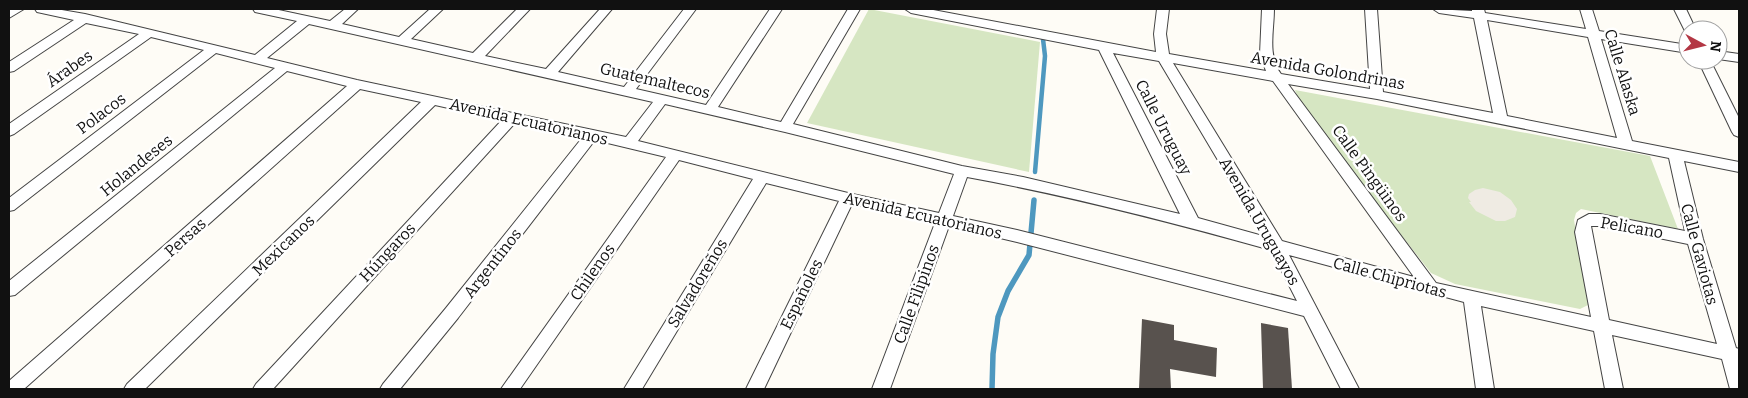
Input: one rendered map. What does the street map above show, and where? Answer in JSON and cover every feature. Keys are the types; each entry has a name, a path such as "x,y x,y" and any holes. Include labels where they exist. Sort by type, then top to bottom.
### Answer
{"street":[{"path":"9,14 18,9"},
{"name":"Avenida Ecuatorianos","path":"41,9 149,32 357,84 592,135 848,198 1017,236 1311,311"},
{"name":"Guatemaltecos","path":"265,9 785,127 962,171 1043,187"},
{"path":"334,25 352,9"},
{"path":"402,41 437,9"},
{"path":"476,57 524,9"},
{"path":"549,74 606,9"},
{"path":"628,91 690,9"},
{"path":"709,110 776,9"},
{"path":"785,127 854,9"},
{"name":"Avenida Golondrinas","path":"911,9 956,13 1104,47 1377,95 1739,167"},
{"name":"Calle Uruguay","path":"1163,57 1160,34 1164,9"},
{"name":"Calle Pingüinos","path":"1268,9 1266,54 1270,68 1431,288"},
{"path":"1371,9 1377,95"},
{"path":"1439,9 1478,12 1678,47"},
{"name":"Calle Alaska","path":"1586,9 1626,144"},
{"path":"1478,12 1501,120"},
{"path":"9,68 85,18"},
{"path":"257,60 307,19"},
{"name":"Árabes","path":"9,131 149,32"},
{"name":"Calle Uruguay","path":"1104,47 1192,222"},
{"name":"Polacos","path":"9,206 214,49"},
{"name":"Avenida Uruguayos","path":"1163,57 1277,246 1350,389"},
{"name":"Holandeses","path":"9,290 285,66"},
{"path":"1709,70 1739,132"},
{"name":"Persas","path":"12,389 357,84"},
{"name":"Mexicanos","path":"133,389 433,99"},
{"path":"630,144 661,100"},
{"name":"Húngaros","path":"262,389 513,117"},
{"name":"Argentinos","path":"389,389 452,313 592,135"},
{"name":"Calle Gaviotas","path":"1675,154 1695,239 1733,355 1739,389"},
{"name":"Chilenos","path":"510,389 675,155"},
{"name":"Calle Filipinos","path":"881,389 962,171"},
{"name":"Salvadoreños","path":"633,389 762,177"},
{"name":"Calle Chipriotas","path":"1043,187 1192,222 1472,298 1733,355"},
{"name":"Españoles","path":"754,389 848,198"},
{"name":"Pelicano","path":"1602,326 1583,224 1589,220 1600,220 1695,239"},
{"path":"1472,298 1485,389"},
{"path":"1602,326 1614,389"}],"green space":[{"path":"869,9 1040,42 1029,172 807,123"},
{"path":"1295,90 1650,156 1678,229 1581,209 1576,213 1574,220 1588,305 1580,309 1455,284 1431,273 1301,107"}],"shaded area":[{"path":"1483,188 1500,192 1511,200 1517,209 1515,217 1505,221 1496,221 1476,211 1469,202 1471,202 1468,198 1469,194"}],"building":[{"path":"1142,319 1174,325 1174,340 1217,348 1216,377 1170,369 1171,389 1139,389"},
{"path":"1261,323 1288,328 1292,389 1263,389"}],"waterway":[{"path":"1035,172 1045,56 1043,39"},
{"path":"992,389 993,354 998,317 1008,291 1029,255 1034,200"}]}
